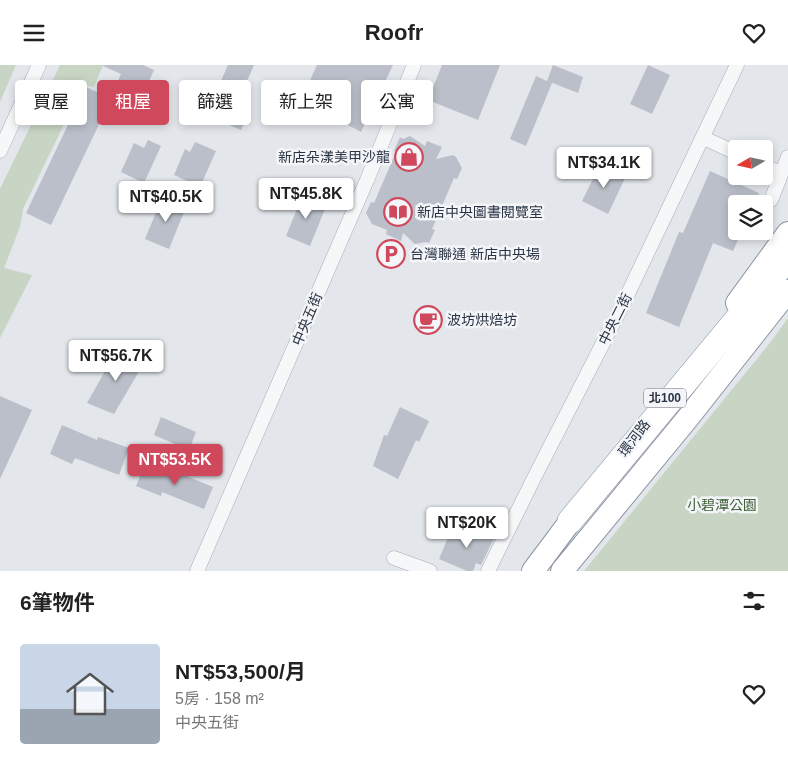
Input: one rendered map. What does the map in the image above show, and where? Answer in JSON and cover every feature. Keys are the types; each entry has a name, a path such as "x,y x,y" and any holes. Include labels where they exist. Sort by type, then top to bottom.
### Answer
{"highway":[{"name":"環河路","path":"532,571 788,233"},
{"path":"570,521 788,258"},
{"name":"環河路","path":"562,571 687,419 788,291"}],"street":[{"path":"0,151 39,65"},
{"name":"中央五街","path":"197,571 367,180 414,65"},
{"name":"中央二街","path":"488,571 623,304 704,138 737,65"},
{"path":"704,138 728,149"},
{"path":"773,195 788,157"},
{"path":"773,170 781,173"},
{"path":"394,557 430,571"}],"green space":[{"path":"0,65 16,65 0,102"},
{"path":"60,65 103,65 94,87 87,86 87,80 53,80"},
{"path":"31,125 64,125 23,209 20,227 4,268 32,275 0,338 0,189"},
{"name":"小碧潭公園","path":"788,318 788,571 584,571 769,344"}],"building":[{"path":"101,65 143,65 154,70 150,80 118,80 121,74"},
{"path":"228,65 254,65 248,80 221,80"},
{"path":"317,65 393,65 386,80 361,80 361,125 364,125 361,132 348,125 351,125 351,80 310,80"},
{"path":"442,65 500,65 478,120 433,102 433,88"},
{"path":"553,65 583,77 578,93 550,82 552,83 526,146 510,139 536,76 547,81"},
{"path":"648,65 670,75 652,114 630,104"},
{"path":"87,87 97,92 97,125 99,125 51,225 26,213 68,125 87,125"},
{"path":"229,125 243,125 241,130"},
{"path":"410,136 425,146 427,141 442,147 436,159 453,155 462,168 457,179 454,178 432,229 435,230 429,243 415,244 403,233 401,241 386,234 387,230 372,224 366,213 371,202 374,203 396,152 394,151 400,137 403,139"},
{"path":"148,140 161,146 144,183 121,172 134,143 144,148"},
{"path":"195,142 216,151 200,187 174,175 185,149 190,152"},
{"path":"601,163 626,176 608,214 582,201"},
{"path":"710,171 728,179 728,185 741,185 759,193 758,195 728,195 728,240 738,240 733,251 713,243 679,327 646,313 679,232 683,233"},
{"path":"303,194 327,204 310,246 286,236"},
{"path":"162,198 186,207 169,249 145,239"},
{"path":"117,350 144,363 114,414 87,403"},
{"path":"0,396 32,410 0,479"},
{"path":"400,407 429,421 419,442 416,440 398,479 373,466 384,435 387,436"},
{"path":"161,417 196,432 189,450 154,435"},
{"path":"62,425 97,440 98,437 129,448 119,475 75,458 72,464 50,454"},
{"path":"145,465 172,476 174,471 213,487 204,509 162,492 161,496 136,486"},
{"path":"452,528 472,537 476,528 495,536 481,565 476,563 473,571 467,571 439,559"}],"place":[{"name":"新店朵漾美甲沙龍","path":"409,157"},
{"name":"新店中央圖書閱覽室","path":"398,212"},
{"name":"台灣聯通 新店中央場","path":"391,254"},
{"name":"波坊烘焙坊","path":"428,320"}]}
